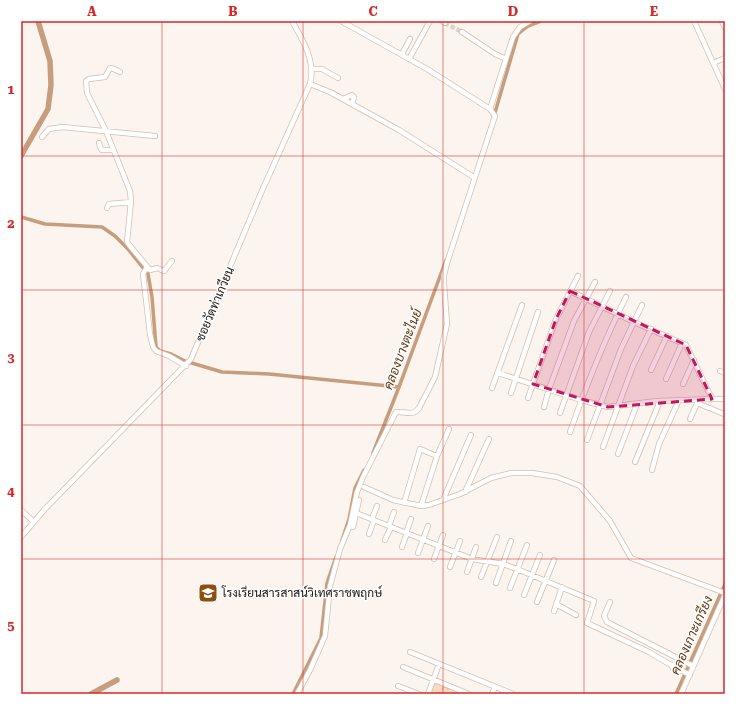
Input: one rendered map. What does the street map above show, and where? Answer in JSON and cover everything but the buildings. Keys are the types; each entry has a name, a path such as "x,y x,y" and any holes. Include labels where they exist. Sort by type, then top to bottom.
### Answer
{"street":[{"name":"ซอยวัดท่าเกวียน","path":"21,537 88,464 191,359 261,193 310,84 312,69 310,60 292,21"},
{"path":"297,694 310,670 325,636 328,594 331,581 340,549 350,525 357,492 361,481 396,412 411,414 416,413 435,377 447,324 444,275 473,177 495,118 492,111 402,54 341,21"},
{"path":"409,59 430,21"},
{"path":"492,111 506,59 517,32 523,24 530,21"},
{"path":"694,21 725,89"},
{"path":"722,21 725,28"},
{"path":"462,32 495,54 506,59"},
{"path":"402,54 410,40"},
{"path":"713,63 725,58"},
{"path":"120,72 110,68 105,77 86,81 87,93 106,131 130,191 131,202 127,239 145,269 150,334 153,347 156,351 186,365"},
{"path":"312,69 322,69 338,78"},
{"path":"310,84 318,86 399,130 473,177"},
{"path":"343,99 352,95 354,97 352,104"},
{"path":"42,137 49,129 55,127 155,136"},
{"path":"99,142 102,150 113,150"},
{"path":"107,208 109,204 131,202"},
{"path":"145,269 150,270 157,268 164,271 168,269 172,261"},
{"path":"528,398 556,319 578,276"},
{"path":"544,407 548,389 574,321 595,282"},
{"path":"560,413 565,394 589,332 610,290"},
{"path":"570,291 634,322 686,344 712,398"},
{"path":"570,432 606,338 626,297"},
{"path":"492,388 522,305"},
{"path":"587,440 620,349 642,305"},
{"path":"511,393 538,312"},
{"path":"603,447 634,366 651,329"},
{"path":"651,370 667,336"},
{"path":"666,379 682,343"},
{"path":"683,384 694,360"},
{"path":"720,371 725,373"},
{"path":"498,373 581,400 608,407 660,401 698,401 712,398 725,399"},
{"path":"652,470 659,444 679,400"},
{"path":"635,462 660,401"},
{"path":"698,401 724,414"},
{"path":"690,419 698,401"},
{"path":"618,454 637,404"},
{"path":"421,506 437,456 449,429"},
{"path":"443,500 471,435"},
{"path":"465,492 489,439"},
{"path":"404,502 420,449 437,456"},
{"path":"364,487 392,500 421,506 429,505 465,492 491,478 511,473 532,473 557,477 580,486 610,522 631,558 725,594 692,665 685,672 681,694"},
{"path":"353,527 359,500"},
{"path":"369,534 378,506"},
{"path":"21,510 34,522"},
{"path":"385,540 394,512"},
{"path":"356,513 472,559 503,564 517,569 594,601 587,623 649,652 671,665 674,664 685,672"},
{"path":"402,547 411,519"},
{"path":"418,554 428,526"},
{"path":"434,559 443,535"},
{"path":"482,577 497,537"},
{"path":"450,567 460,541"},
{"path":"496,583 511,541"},
{"path":"510,588 527,545"},
{"path":"467,572 476,547"},
{"path":"524,595 540,555"},
{"path":"537,602 554,560"},
{"path":"554,611 562,587"},
{"path":"610,602 604,616 605,620 692,665"},
{"path":"556,604 576,615"},
{"path":"410,652 513,694"},
{"path":"428,694 439,664"},
{"path":"403,667 469,694"},
{"path":"398,686 419,694"},
{"path":"492,694 495,686"}],"highlighted area":[{"path":"570,291 686,345 712,399 608,407 533,384 556,319"}],"green space":[{"path":"435,682 462,693 429,694"}],"waterway":[{"path":"21,156 48,109 51,85 50,61 38,21"},
{"name":"คลองบางตะไนย์","path":"494,116 518,34 528,26 541,21"},
{"path":"21,217 45,224 102,227 115,236 128,249 148,274 152,297 156,347 160,351 171,354 185,361 222,372 269,374 399,387"},
{"name":"คลองบางตะไนย์","path":"373,453 446,260"},
{"name":"คลองบางตะไนย์","path":"342,540 349,519 355,488 364,470"},
{"name":"คลองบางตะไนย์","path":"293,694 321,638 327,583 336,557"},
{"name":"คลองเกาะเกรียง","path":"676,694 725,584"},
{"path":"91,694 117,680"}],"tunnel":[{"path":"445,23 462,32"}],"place":[{"name":"โรงเรียนสารสาสน์วิเทศราชพฤกษ์","path":"208,593"}]}
